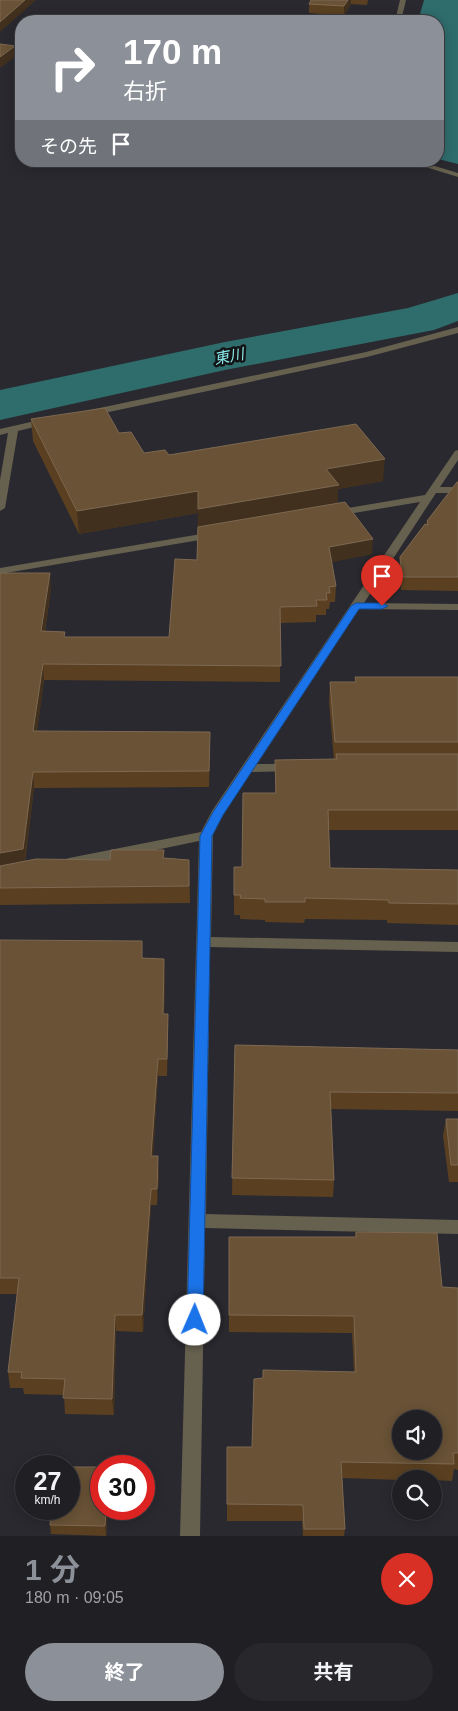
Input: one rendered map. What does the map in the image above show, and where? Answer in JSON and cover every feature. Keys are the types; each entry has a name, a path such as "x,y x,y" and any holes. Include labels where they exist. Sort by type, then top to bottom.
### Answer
{"street":[{"path":"399,15 403,0"},
{"path":"430,167 458,175"},
{"path":"81,414 367,354 458,330"},
{"path":"0,432 62,418"},
{"path":"0,508 14,428"},
{"path":"190,1536 206,836 217,814 458,453"},
{"path":"324,515 458,490"},
{"path":"0,572 227,532"},
{"path":"356,606 458,606"},
{"path":"249,768 305,768"},
{"path":"58,865 206,836"},
{"path":"203,942 458,947"},
{"path":"196,1222 458,1227"}],"water":[{"path":"424,0 458,0 458,164 444,160 444,15 420,15"}],"building":[{"path":"0,0 25,0 0,22"},
{"path":"311,0 348,0 344,6 309,4"},
{"path":"0,44 15,46 0,57"},
{"path":"105,408 119,433 131,432 144,453 165,450 169,455 356,424 385,459 326,469 339,485 198,509 198,491 77,511 31,419"},
{"path":"457,482 458,577 402,577 400,557 425,524 428,525 427,521"},
{"path":"345,502 373,539 329,547 336,586 329,587 330,593 326,593 327,600 316,600 317,606 280,607 281,666 43,664 33,731 210,732 209,771 33,772 23,849 0,853 0,573 50,573 41,631 65,632 64,637 169,637 175,559 197,560 198,527"},
{"path":"355,677 458,677 458,742 335,742 330,682 356,682"},
{"path":"336,754 458,754 458,810 328,810 330,868 458,870 458,904 389,903 388,900 305,898 305,902 265,902 265,899 240,898 241,895 234,895 234,867 242,867 243,793 276,793 275,760 337,759"},
{"path":"111,850 164,850 163,858 189,860 189,886 0,888 0,866 36,859 110,860"},
{"path":"0,940 142,941 142,958 164,959 163,1014 168,1014 167,1059 158,1059 151,1156 158,1156 157,1189 151,1189 142,1315 115,1315 112,1399 63,1398 65,1379 21,1378 22,1372 8,1372 19,1278 0,1278"},
{"path":"235,1045 458,1050 458,1093 330,1092 334,1180 232,1178"},
{"path":"446,1119 458,1119 458,1165 451,1165"},
{"path":"356,1232 437,1233 442,1287 458,1288 458,1453 453,1453 454,1464 341,1462 345,1529 304,1529 303,1505 227,1504 227,1447 252,1447 254,1379 263,1378 263,1370 356,1372 354,1316 229,1315 229,1237 356,1237"},
{"path":"80,1467 90,1467 90,1520 105,1520 105,1526 50,1525 50,1520 80,1520"}],"waterway":[{"name":"東川","path":"0,405 225,356 418,320 458,306"}],"route":[{"path":"195,1320 206,836 217,814 356,606 382,606"}]}
